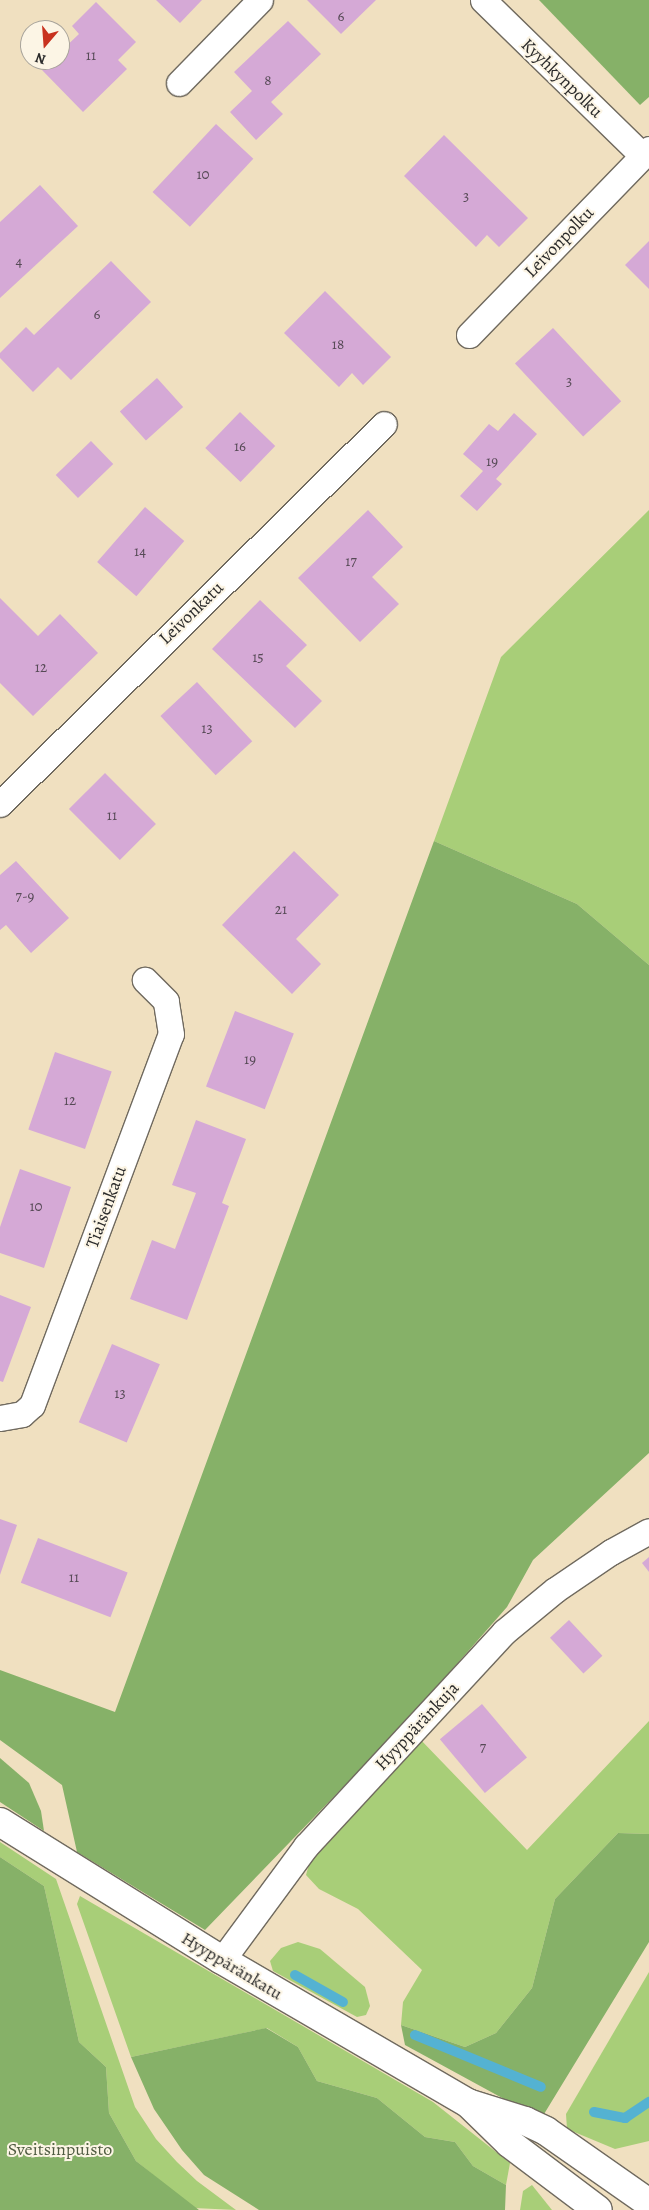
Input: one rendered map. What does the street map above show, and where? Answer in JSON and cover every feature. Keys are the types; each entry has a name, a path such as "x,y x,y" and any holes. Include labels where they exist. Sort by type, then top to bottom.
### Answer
{"street":[{"path":"179,83 260,0"},
{"name":"Kyyhkynpolku","path":"483,0 645,152"},
{"name":"Leivonpolku","path":"469,335 645,152"},
{"name":"Leivonkatu","path":"0,804 384,424"},
{"name":"Tiaisenkatu","path":"0,1418 17,1416 32,1405 171,1034 166,1001 145,980"},
{"name":"Hyyppäränkuja","path":"222,1960 306,1846 504,1632 555,1590 611,1552 649,1531"},
{"name":"Hyyppäränkatu","path":"0,1822 222,1960 468,2103 525,2121 546,2131 649,2203"},
{"name":"Hyyppäränkatu","path":"468,2103 509,2143 598,2210"}],"green space":[{"path":"539,0 649,0 649,97 640,105"},
{"path":"649,510 649,965 577,904 434,841 501,657"},
{"path":"434,841 577,904 649,965 649,1453 533,1560 507,1607 405,1723 205,1930 77,1852 62,1785 0,1740 0,1670 115,1712"},
{"path":"649,1721 649,1834 618,1833 555,1899 532,1988 496,2033 465,2047 401,2025 403,2002 422,1970 358,1909 319,1889 306,1875 313,1850 418,1737 527,1850"},
{"path":"0,1758 29,1783 41,1811 44,1831 0,1802"},
{"path":"618,1833 649,1834 649,1942 541,2119 405,2045 401,2025 465,2047 496,2033 532,1988 555,1899"},
{"path":"0,1842 56,1879 135,2107 156,2139 177,2162 197,2181 236,2210 194,2208 136,2161 109,2113 106,2067 79,2042 44,1886 0,1857"},
{"name":"Sveitsinpuisto","path":"0,1857 44,1886 79,2042 106,2067 109,2113 136,2161 199,2210 0,2210"},
{"path":"80,1896 433,2102 510,2163 506,2185 473,2166 455,2142 425,2137 377,2098 317,2081 298,2047 267,2028 131,2057 77,1904"},
{"path":"298,1942 320,1949 365,1987 370,2006 366,2015 357,2017 273,1971 270,1961 281,1948"},
{"path":"649,1972 649,2141 615,2149 567,2129 566,2114"},
{"path":"266,2028 298,2047 317,2081 377,2098 425,2137 455,2142 473,2166 506,2185 505,2210 259,2210 204,2175 182,2150 154,2109 131,2057"},
{"path":"532,2185 552,2210 520,2210 523,2191"}],"building":[{"path":"156,0 202,0 180,23"},
{"path":"307,0 376,0 341,34"},
{"path":"96,2 136,42 118,60 127,69 83,112 42,70 70,70 70,43 79,34 72,26"},
{"path":"288,21 321,54 271,102 283,114 256,140 230,112 252,91 234,72"},
{"path":"216,124 253,159 190,227 153,192"},
{"path":"444,135 528,218 499,247 487,235 476,247 404,176"},
{"path":"40,185 78,226 0,298 0,222"},
{"path":"649,241 649,289 625,265"},
{"path":"111,261 151,302 71,380 58,367 33,392 0,358 0,353 26,327 34,335"},
{"path":"325,291 391,357 363,385 352,373 339,387 284,333"},
{"path":"553,328 621,401 583,437 515,363"},
{"path":"157,378 183,407 146,440 120,411"},
{"path":"240,412 275,446 241,482 205,448"},
{"path":"514,413 537,434 496,479 502,484 477,511 460,496 483,471 463,454 489,424 498,431"},
{"path":"91,441 113,464 78,498 56,475"},
{"path":"145,507 184,541 136,596 97,562"},
{"path":"368,510 403,547 372,577 399,604 360,642 298,578"},
{"path":"0,598 38,636 60,614 98,653 33,716 0,683"},
{"path":"260,600 307,645 286,666 322,701 295,728 212,649"},
{"path":"197,682 252,741 216,775 160,716"},
{"path":"105,773 156,824 120,860 69,809"},
{"path":"294,851 339,895 296,939 321,964 292,994 222,925"},
{"path":"16,861 69,918 31,953 6,925 0,930 0,875"},
{"path":"235,1011 294,1034 265,1109 206,1087"},
{"path":"55,1052 112,1072 85,1149 28,1130"},
{"path":"196,1120 246,1139 222,1203 229,1206 187,1320 130,1299 152,1240 175,1249 196,1193 172,1185"},
{"path":"20,1169 71,1187 44,1268 0,1253 0,1227"},
{"path":"0,1295 31,1307 3,1382 0,1381"},
{"path":"112,1344 160,1364 127,1443 79,1422"},
{"path":"0,1519 17,1525 0,1575"},
{"path":"38,1538 128,1572 110,1617 21,1583"},
{"path":"649,1557 649,1572 642,1563"},
{"path":"569,1620 602,1656 583,1674 550,1638"},
{"path":"482,1704 527,1758 485,1793 440,1739"}],"waterway":[{"path":"295,1975 343,2002"},
{"path":"415,2035 541,2087"},
{"path":"594,2112 625,2118 649,2102"}]}
